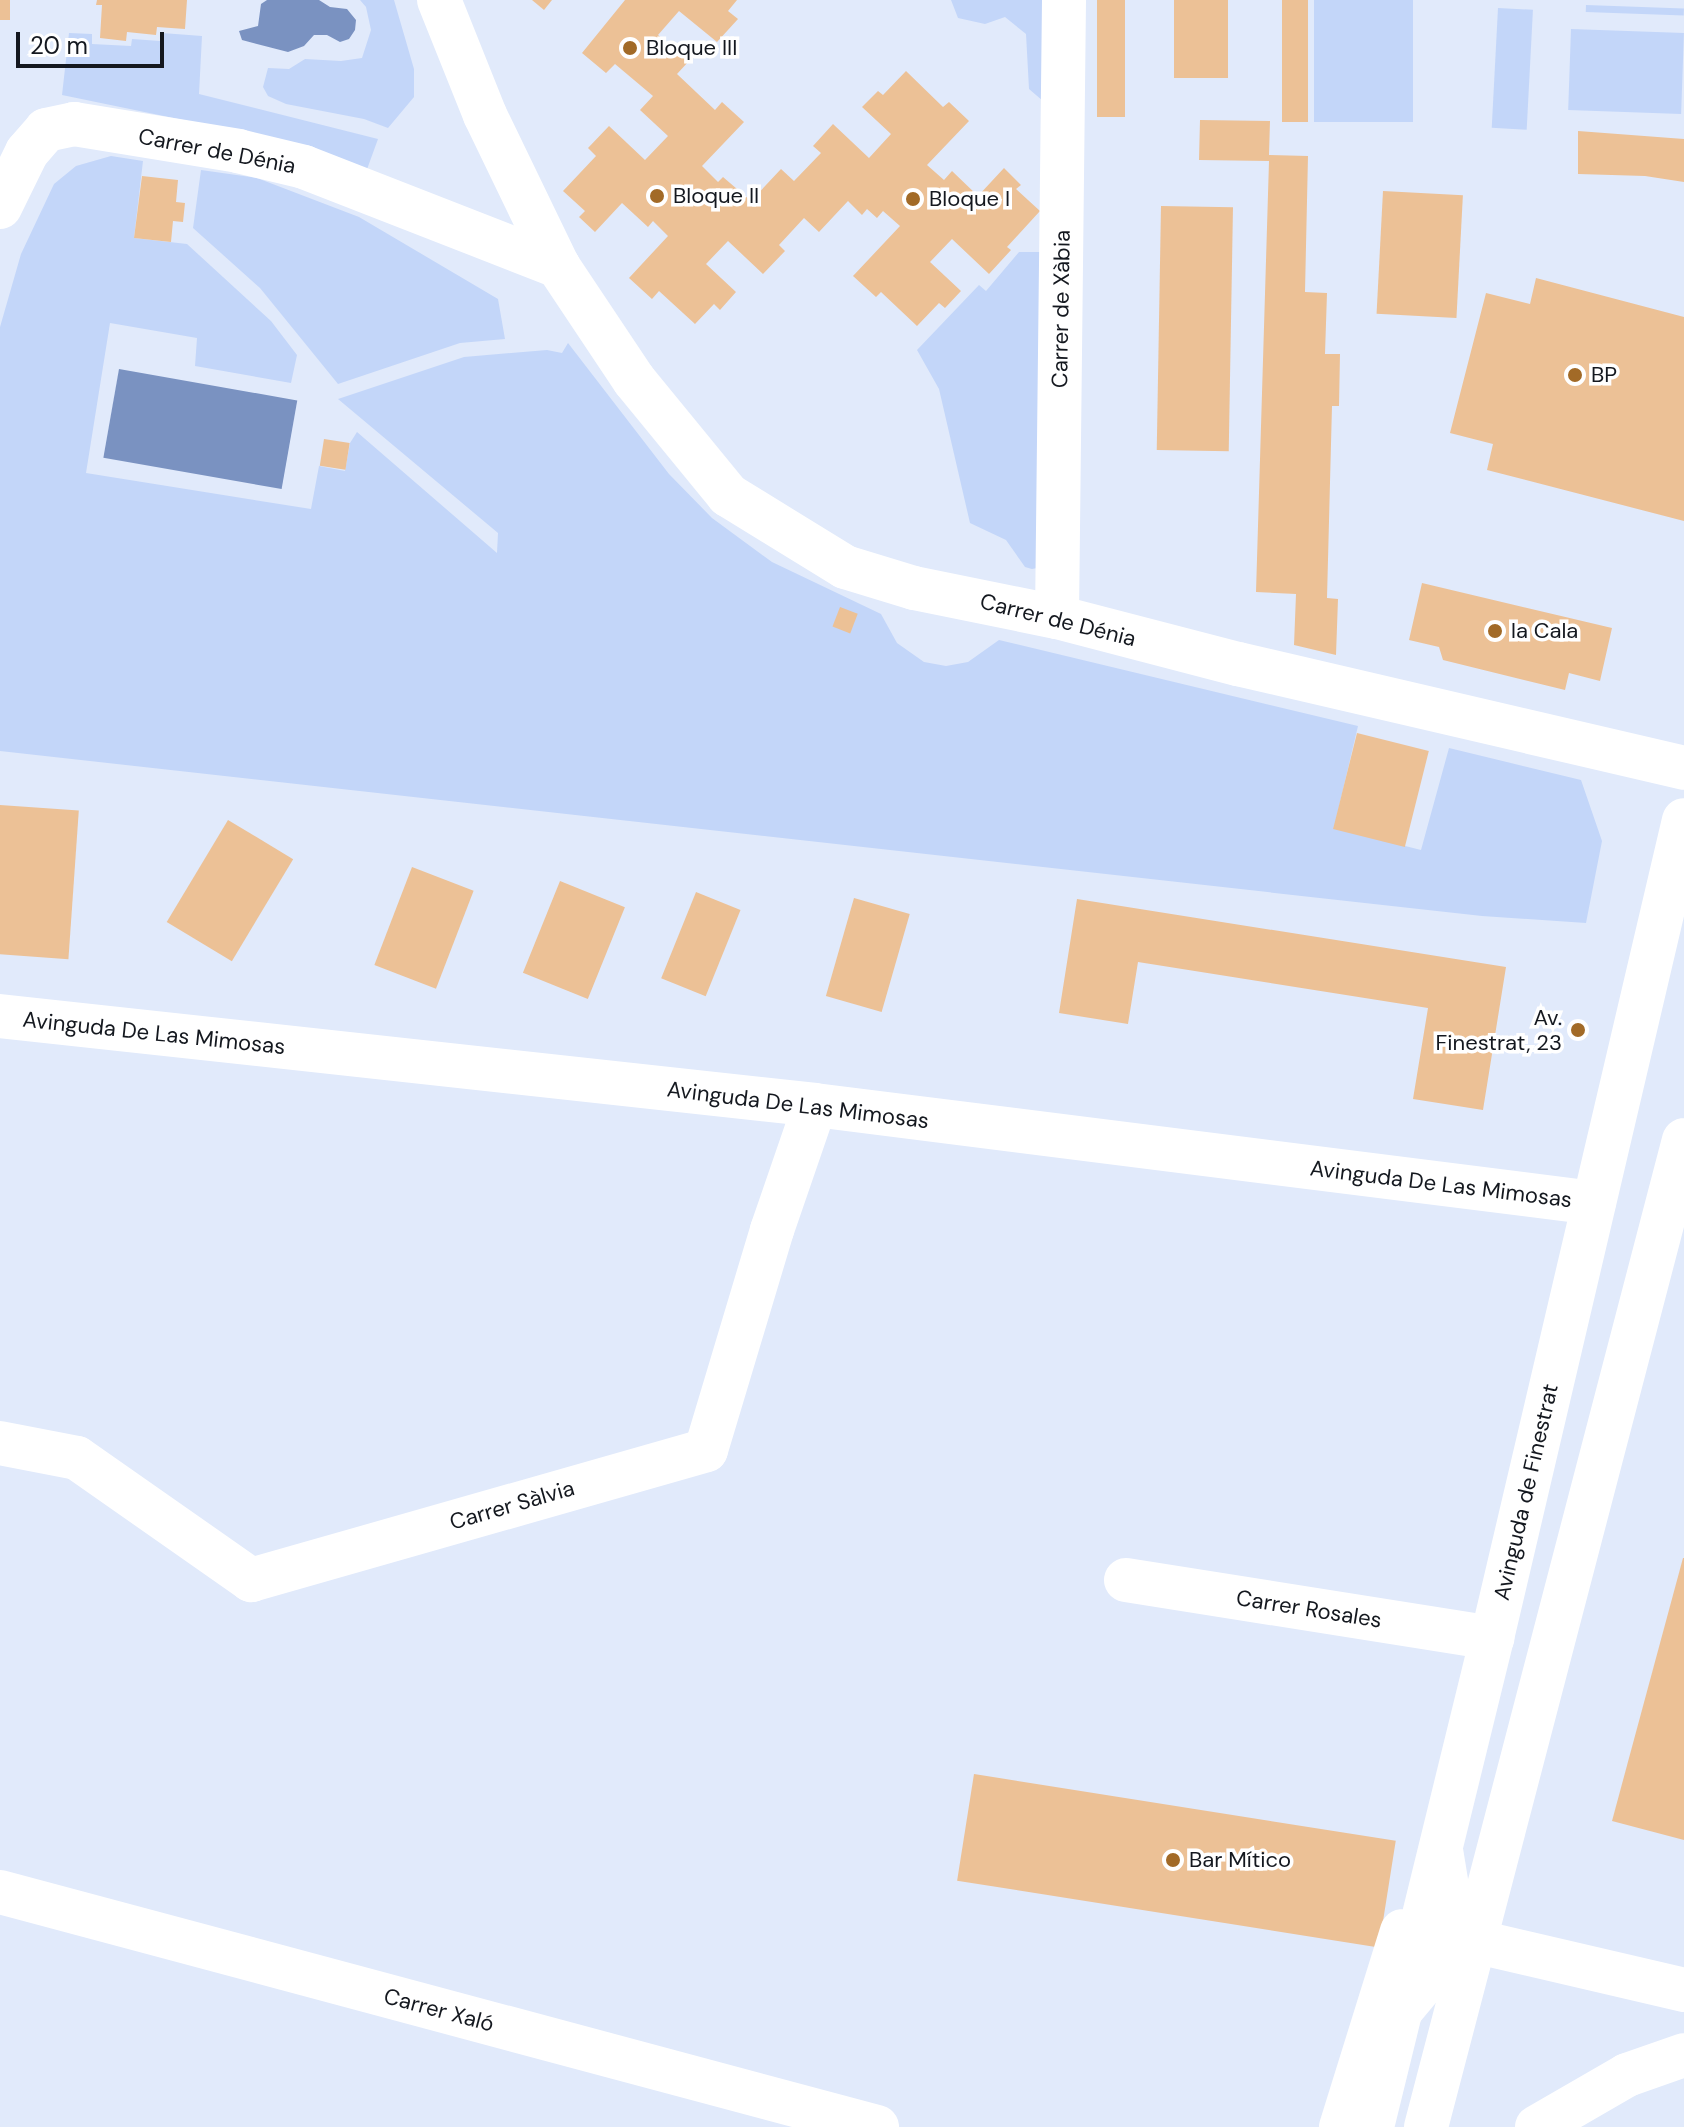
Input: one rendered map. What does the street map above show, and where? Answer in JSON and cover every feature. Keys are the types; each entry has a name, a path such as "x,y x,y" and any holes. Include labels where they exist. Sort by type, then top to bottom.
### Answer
{"street":[{"name":"Carrer de Dénia","path":"439,0 485,115 558,266 634,380 728,495 845,567 914,588 1057,617 1253,667 1684,768"},
{"name":"Carrer de Xàbia","path":"1057,617 1064,0"},
{"name":"Carrer de Dénia","path":"0,207 27,152 46,130 74,124 238,151 304,167 558,266"},
{"name":"Avinguda de Finestrat","path":"1372,2127 1492,1638 1680,837"},
{"name":"Avinguda De Las Mimosas","path":"0,1016 815,1105 1594,1203"},
{"name":"Carrer Sàlvia","path":"0,1443 77,1458 251,1580 706,1450 772,1230 815,1105"},
{"path":"1426,2127 1684,1140"},
{"name":"Carrer Rosales","path":"1126,1580 1492,1638"},
{"path":"1441,1850 1453,1923 1474,1941 1684,1990"},
{"path":"1341,2127 1409,1908 1441,1850"},
{"name":"Carrer Xaló","path":"0,1892 877,2127"},
{"path":"1402,2009 1454,1947 1474,1941"},
{"path":"1537,2127 1627,2075 1684,2055"}],"shaded area":[{"path":"267,0 319,0 330,7 347,9 356,20 355,30 349,39 340,42 327,35 314,35 304,46 288,52 242,40 239,31 258,26 261,4"},
{"path":"360,0 394,0 414,69 414,97 388,128 364,119 286,104 268,96 263,87 268,68 289,69 305,59 341,61 362,58 371,30 366,7"},
{"path":"951,0 1043,0 1043,101 1029,89 1026,34 1005,17 985,24 958,18"},
{"path":"1314,0 1413,0 1413,122 1314,122"},
{"path":"1586,5 1684,8 1684,15 1586,12"},
{"path":"1498,8 1533,10 1527,130 1492,128"},
{"path":"1571,29 1684,33 1681,114 1568,110"},
{"path":"69,33 92,34 92,44 131,46 132,39 160,41 162,33 202,36 199,94 378,139 366,172 256,135 62,95"},
{"path":"111,156 143,161 134,238 187,244 271,321 297,355 291,383 195,366 197,338 110,323 86,473 311,509 319,466 345,471 350,443 357,432 497,553 498,533 338,399 464,357 547,350 562,353 568,343 669,474 712,518 772,562 881,614 897,643 924,662 946,666 968,662 999,640 1358,726 1334,828 1421,850 1449,748 1581,780 1602,841 1586,923 1482,916 0,751 0,327 21,254 54,184 76,166"},
{"path":"201,170 257,178 359,217 498,299 505,339 460,343 338,384 260,288 193,228"},
{"path":"1019,252 1042,252 1037,568 1032,569 1025,567 1006,540 970,523 939,389 917,350 979,285 986,291"},
{"path":"119,369 297,400 282,489 103,458"}],"building":[{"path":"0,0 10,0 10,20 0,20"},
{"path":"97,0 187,0 185,29 157,27 156,35 127,32 126,41 100,38 102,5 96,5"},
{"path":"532,0 552,0 544,10"},
{"path":"625,0 737,0 728,11 738,19 717,42 679,11 658,35 689,61 677,74 715,110 722,102 744,122 702,166 718,182 723,177 751,201 781,169 794,181 821,153 813,146 833,124 869,158 891,134 862,107 878,91 883,95 906,71 943,107 949,102 969,121 927,165 944,180 952,171 978,196 1004,168 1021,185 1016,189 1040,211 1007,247 1011,250 989,274 952,239 930,262 961,291 945,308 939,303 917,326 881,292 876,297 853,276 900,226 883,211 877,218 867,209 862,215 848,201 819,232 804,218 779,245 785,251 763,274 728,241 706,264 736,292 720,310 714,304 695,324 659,291 652,299 629,278 668,236 653,221 648,227 622,203 595,232 579,217 585,211 563,191 596,156 588,148 609,126 645,160 668,136 640,110 653,96 615,64 606,73 582,53"},
{"path":"1097,0 1125,0 1125,117 1097,117"},
{"path":"1174,0 1228,0 1228,78 1174,78"},
{"path":"1282,0 1308,0 1308,122 1282,122"},
{"path":"1200,120 1270,121 1269,155 1308,156 1305,292 1327,293 1325,354 1340,354 1339,406 1332,406 1327,598 1338,599 1336,655 1294,645 1296,594 1256,592 1269,161 1199,160"},
{"path":"1578,131 1684,139 1684,182 1645,176 1578,174"},
{"path":"142,176 178,180 176,202 185,203 183,222 173,221 171,242 134,238"},
{"path":"1383,191 1463,195 1456,318 1377,314"},
{"path":"1161,206 1233,207 1229,451 1157,450"},
{"name":"BP","path":"1536,278 1684,317 1684,521 1487,470 1493,444 1450,433 1486,293 1530,304"},
{"path":"324,439 350,443 345,470 320,466"},
{"name":"la Cala","path":"1422,583 1612,628 1600,681 1569,673 1565,690 1443,660 1439,647 1409,640"},
{"path":"840,607 858,614 850,633 832,627"},
{"path":"1357,733 1429,751 1405,847 1333,829"},
{"path":"0,805 79,811 68,959 0,954"},
{"path":"228,820 293,859 232,961 167,922"},
{"path":"412,867 474,891 436,989 374,965"},
{"path":"560,881 625,907 588,999 523,973"},
{"path":"696,892 741,910 706,996 661,978"},
{"path":"854,898 910,914 882,1012 826,996"},
{"path":"1077,899 1506,967 1483,1110 1413,1099 1428,1008 1138,962 1128,1024 1059,1013"},
{"path":"1684,1558 1684,1840 1612,1821"},
{"name":"Bar Mítico","path":"974,1774 1396,1841 1379,1947 957,1881"}],"place":[{"name":"Bloque III","path":"630,48"},
{"name":"Bloque II","path":"657,196"},
{"name":"Bloque I","path":"913,199"},
{"name":"BP","path":"1575,375"},
{"name":"la Cala","path":"1495,631"},
{"name":"Av. Finestrat, 23","path":"1578,1030"},
{"name":"Bar Mítico","path":"1173,1860"}]}
